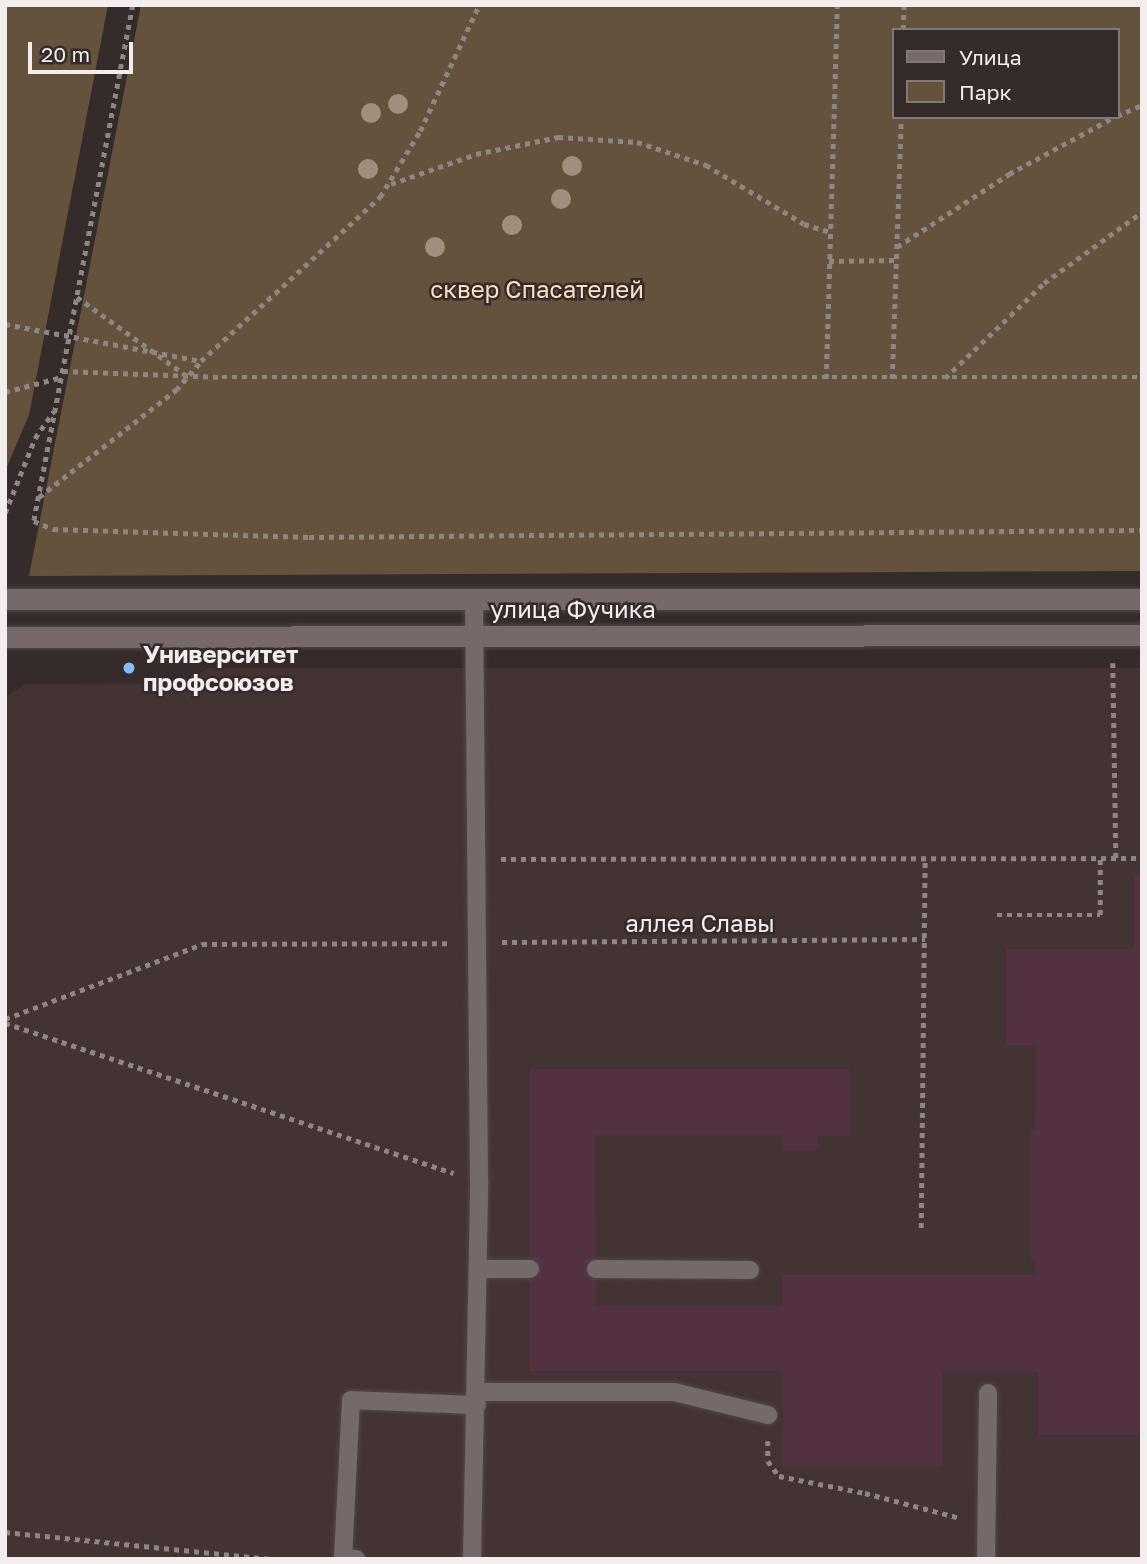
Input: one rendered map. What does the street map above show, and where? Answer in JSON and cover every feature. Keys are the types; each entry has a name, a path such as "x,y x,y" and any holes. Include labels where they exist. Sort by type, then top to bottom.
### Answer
{"street":[{"name":"улица Фучика","path":"5,599 1142,599"},
{"name":"улица Фучика","path":"5,637 1142,635"}],"lane":[{"path":"472,1559 478,1269 474,599"},
{"path":"478,1269 530,1269"},
{"path":"596,1269 750,1270"},
{"path":"356,1559 343,1558 351,1400 477,1399 674,1392 768,1415"},
{"path":"986,1559 988,1393"}],"path":[{"path":"133,5 34,521 54,529 282,536 1142,530"},
{"path":"38,498 176,390 201,361 350,227 390,184 479,5"},
{"path":"826,379 837,5"},
{"path":"903,28 904,5"},
{"path":"1119,116 1142,104"},
{"path":"892,379 901,119"},
{"path":"897,248 1009,174 1112,119"},
{"path":"390,184 466,157 558,137 637,142 706,165 804,223 830,232"},
{"path":"944,379 1044,283 1142,212"},
{"path":"829,261 896,260"},
{"path":"77,298 187,376"},
{"path":"5,324 201,361"},
{"path":"5,392 62,374 826,379 1142,377"},
{"path":"5,513 35,438 56,408"},
{"path":"1113,668 1116,858"},
{"path":"997,915 1100,915 1100,858"},
{"path":"475,859 1142,858"},
{"path":"921,1228 925,859"},
{"name":"аллея Славы","path":"5,1021 202,944 925,939"},
{"path":"5,1021 478,1180"},
{"path":"768,1415 768,1461 779,1476 865,1493 943,1517 986,1522"},
{"path":"5,1532 272,1559"}],"shaded area":[{"path":"208,668 1142,668 1142,1559 5,1559 5,698 25,684 184,683"}],"green space":[{"path":"7,5 108,5 29,415 5,471"},
{"name":"cквер Спасателей","path":"141,5 1142,5 1142,571 29,576"}],"building":[{"path":"1134,876 1142,876 1142,1435 1038,1435 1038,1372 942,1372 942,1466 783,1466 783,1371 530,1371 530,1069 849,1069 849,1136 818,1136 818,1150 783,1150 783,1135 595,1135 596,1306 782,1306 782,1275 1035,1275 1035,1259 1031,1259 1031,1130 1035,1130 1036,1045 1006,1045 1006,949 1134,949"}],"place":[{"name":"Университет профсоюзов","path":"129,668"}]}
